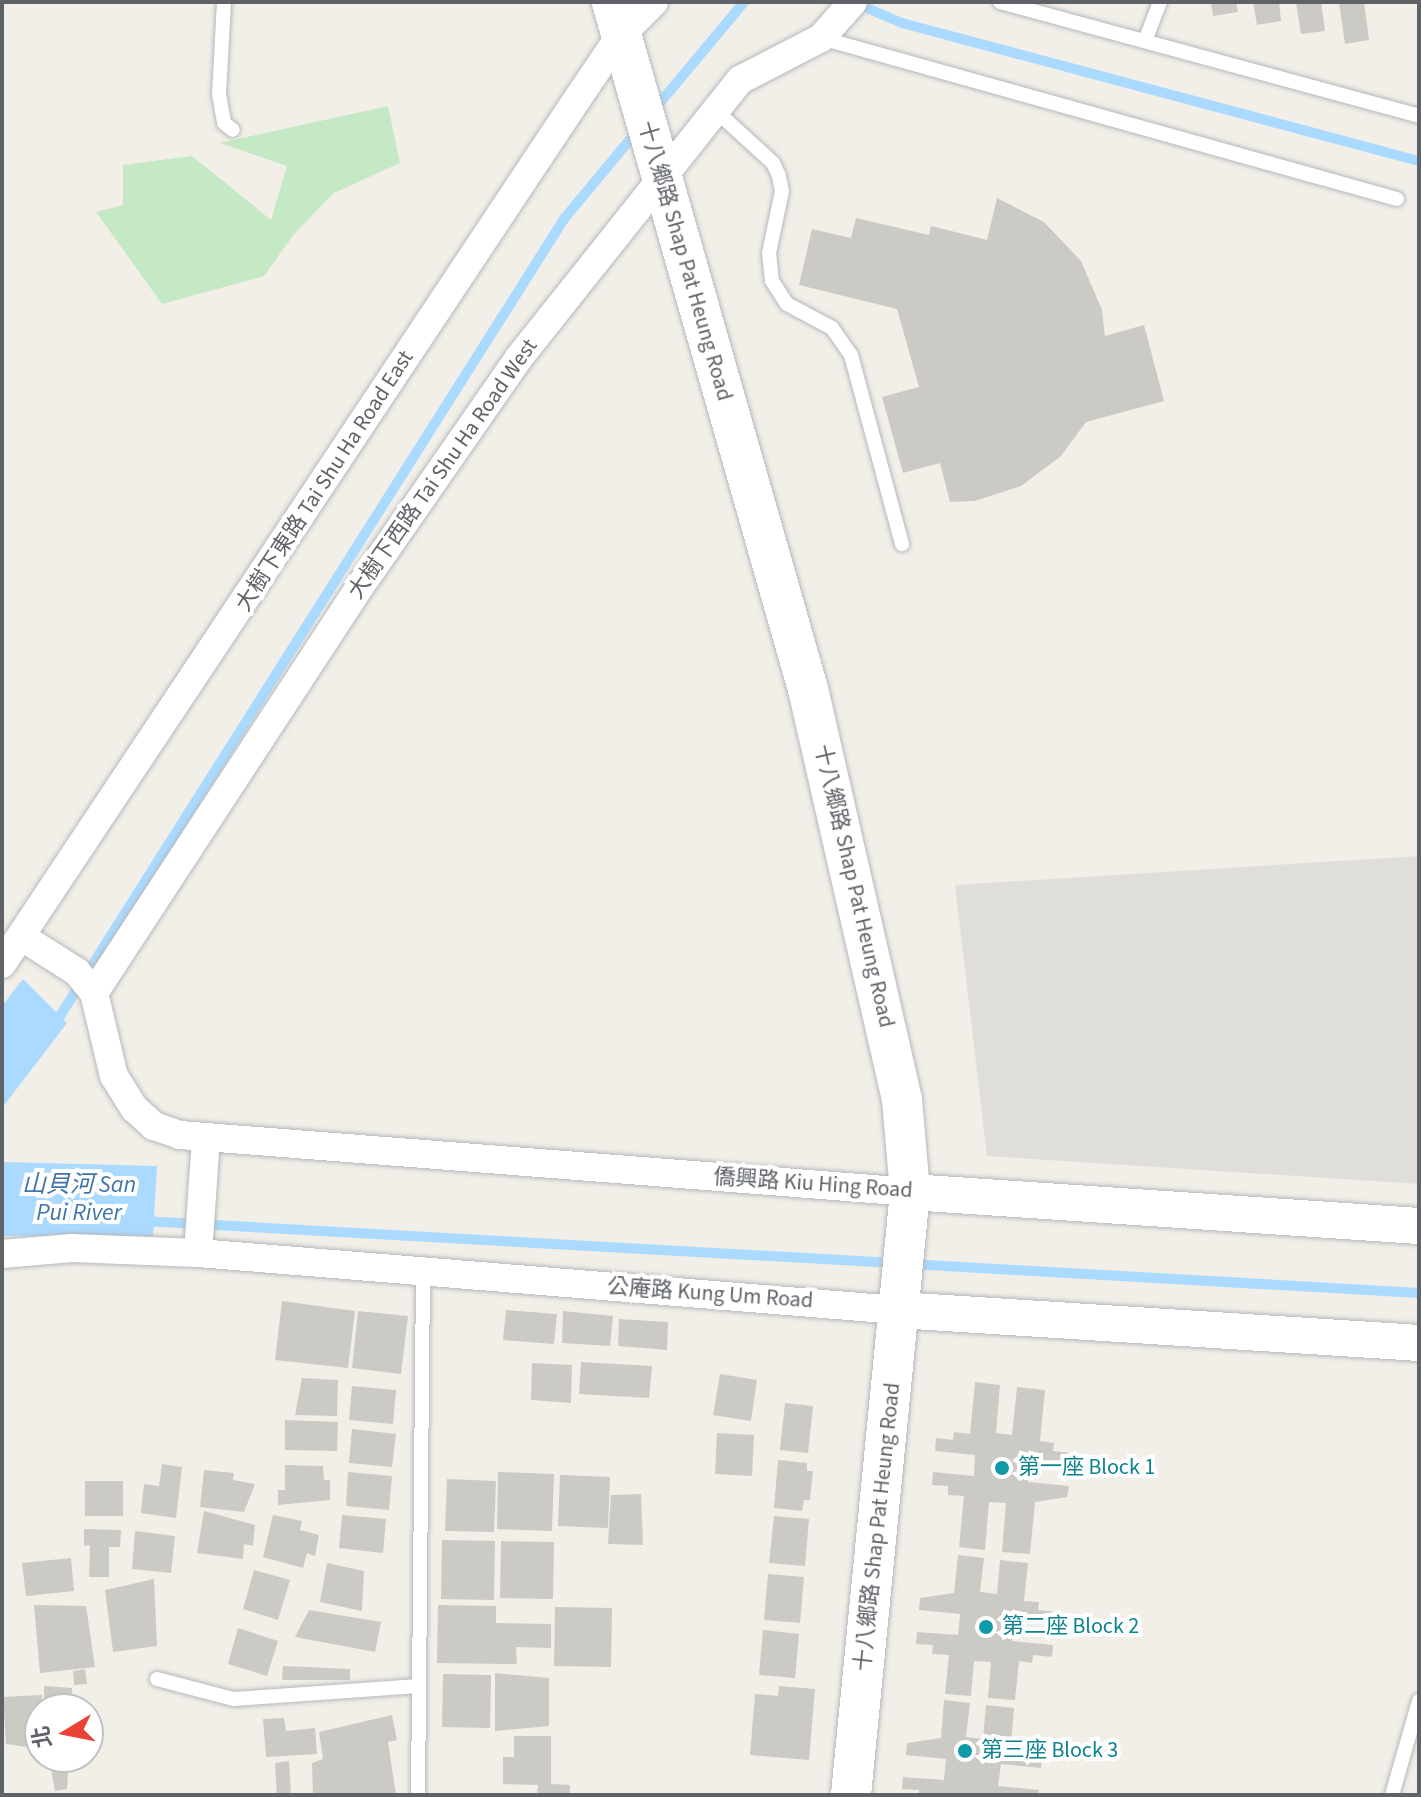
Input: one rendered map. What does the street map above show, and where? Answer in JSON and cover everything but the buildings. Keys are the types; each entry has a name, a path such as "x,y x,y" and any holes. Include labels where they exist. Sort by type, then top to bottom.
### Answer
{"main road":[{"name":"十八鄉路 Shap Pat Heung Road","path":"620,31 808,689 902,1100 909,1199 851,1795"}],"street":[{"name":"大樹下東路 Tai Shu Ha Road East","path":"2,964 620,31 654,2"},
{"name":"大樹下西路 Tai Shu Ha Road West","path":"94,993 401,526 518,359 658,169 740,80 837,20"},
{"path":"22,937 77,972 94,993"},
{"name":"僑興路 Kiu Hing Road","path":"94,993 109,1062 135,1109 154,1126 206,1138 909,1199 1419,1226"},
{"path":"198,1253 206,1138"},
{"name":"公庵路 Kung Um Road","path":"2,1254 72,1248 198,1253 423,1272 900,1294 1419,1343"}],"lane":[{"path":"224,2 219,94 224,123 233,130"},
{"path":"1000,2 1419,116"},
{"path":"1145,41 1160,2"},
{"path":"837,20 1397,199"},
{"path":"715,110 773,163 779,176 782,191 769,253 772,281 787,304 832,328 851,355 902,544"},
{"path":"418,1795 423,1272"},
{"path":"157,1679 239,1699 419,1686"},
{"path":"1392,1795 1419,1701"}],"shaded area":[{"path":"1419,856 1419,1184 987,1156 955,885"}],"green space":[{"path":"388,106 400,163 334,193 294,234 264,276 162,304 96,212 123,205 123,165 192,156 271,220 287,166 220,143"}],"water":[{"name":"山貝河 San Pui River","path":"23,979 67,1023 2,1108 2,1006"},
{"name":"山貝河 San Pui River","path":"2,1162 157,1166 153,1236 2,1236"}],"waterway":[{"path":"653,111 744,2"},
{"path":"855,3 902,23 1419,161"},
{"path":"53,1027 564,219 638,130"},
{"path":"143,1221 894,1263"},
{"path":"910,1264 1419,1293"}],"place":[{"name":"第一座 Block 1","path":"1002,1468"},
{"name":"第二座 Block 2","path":"986,1627"},
{"name":"第三座 Block 3","path":"965,1751"}]}
